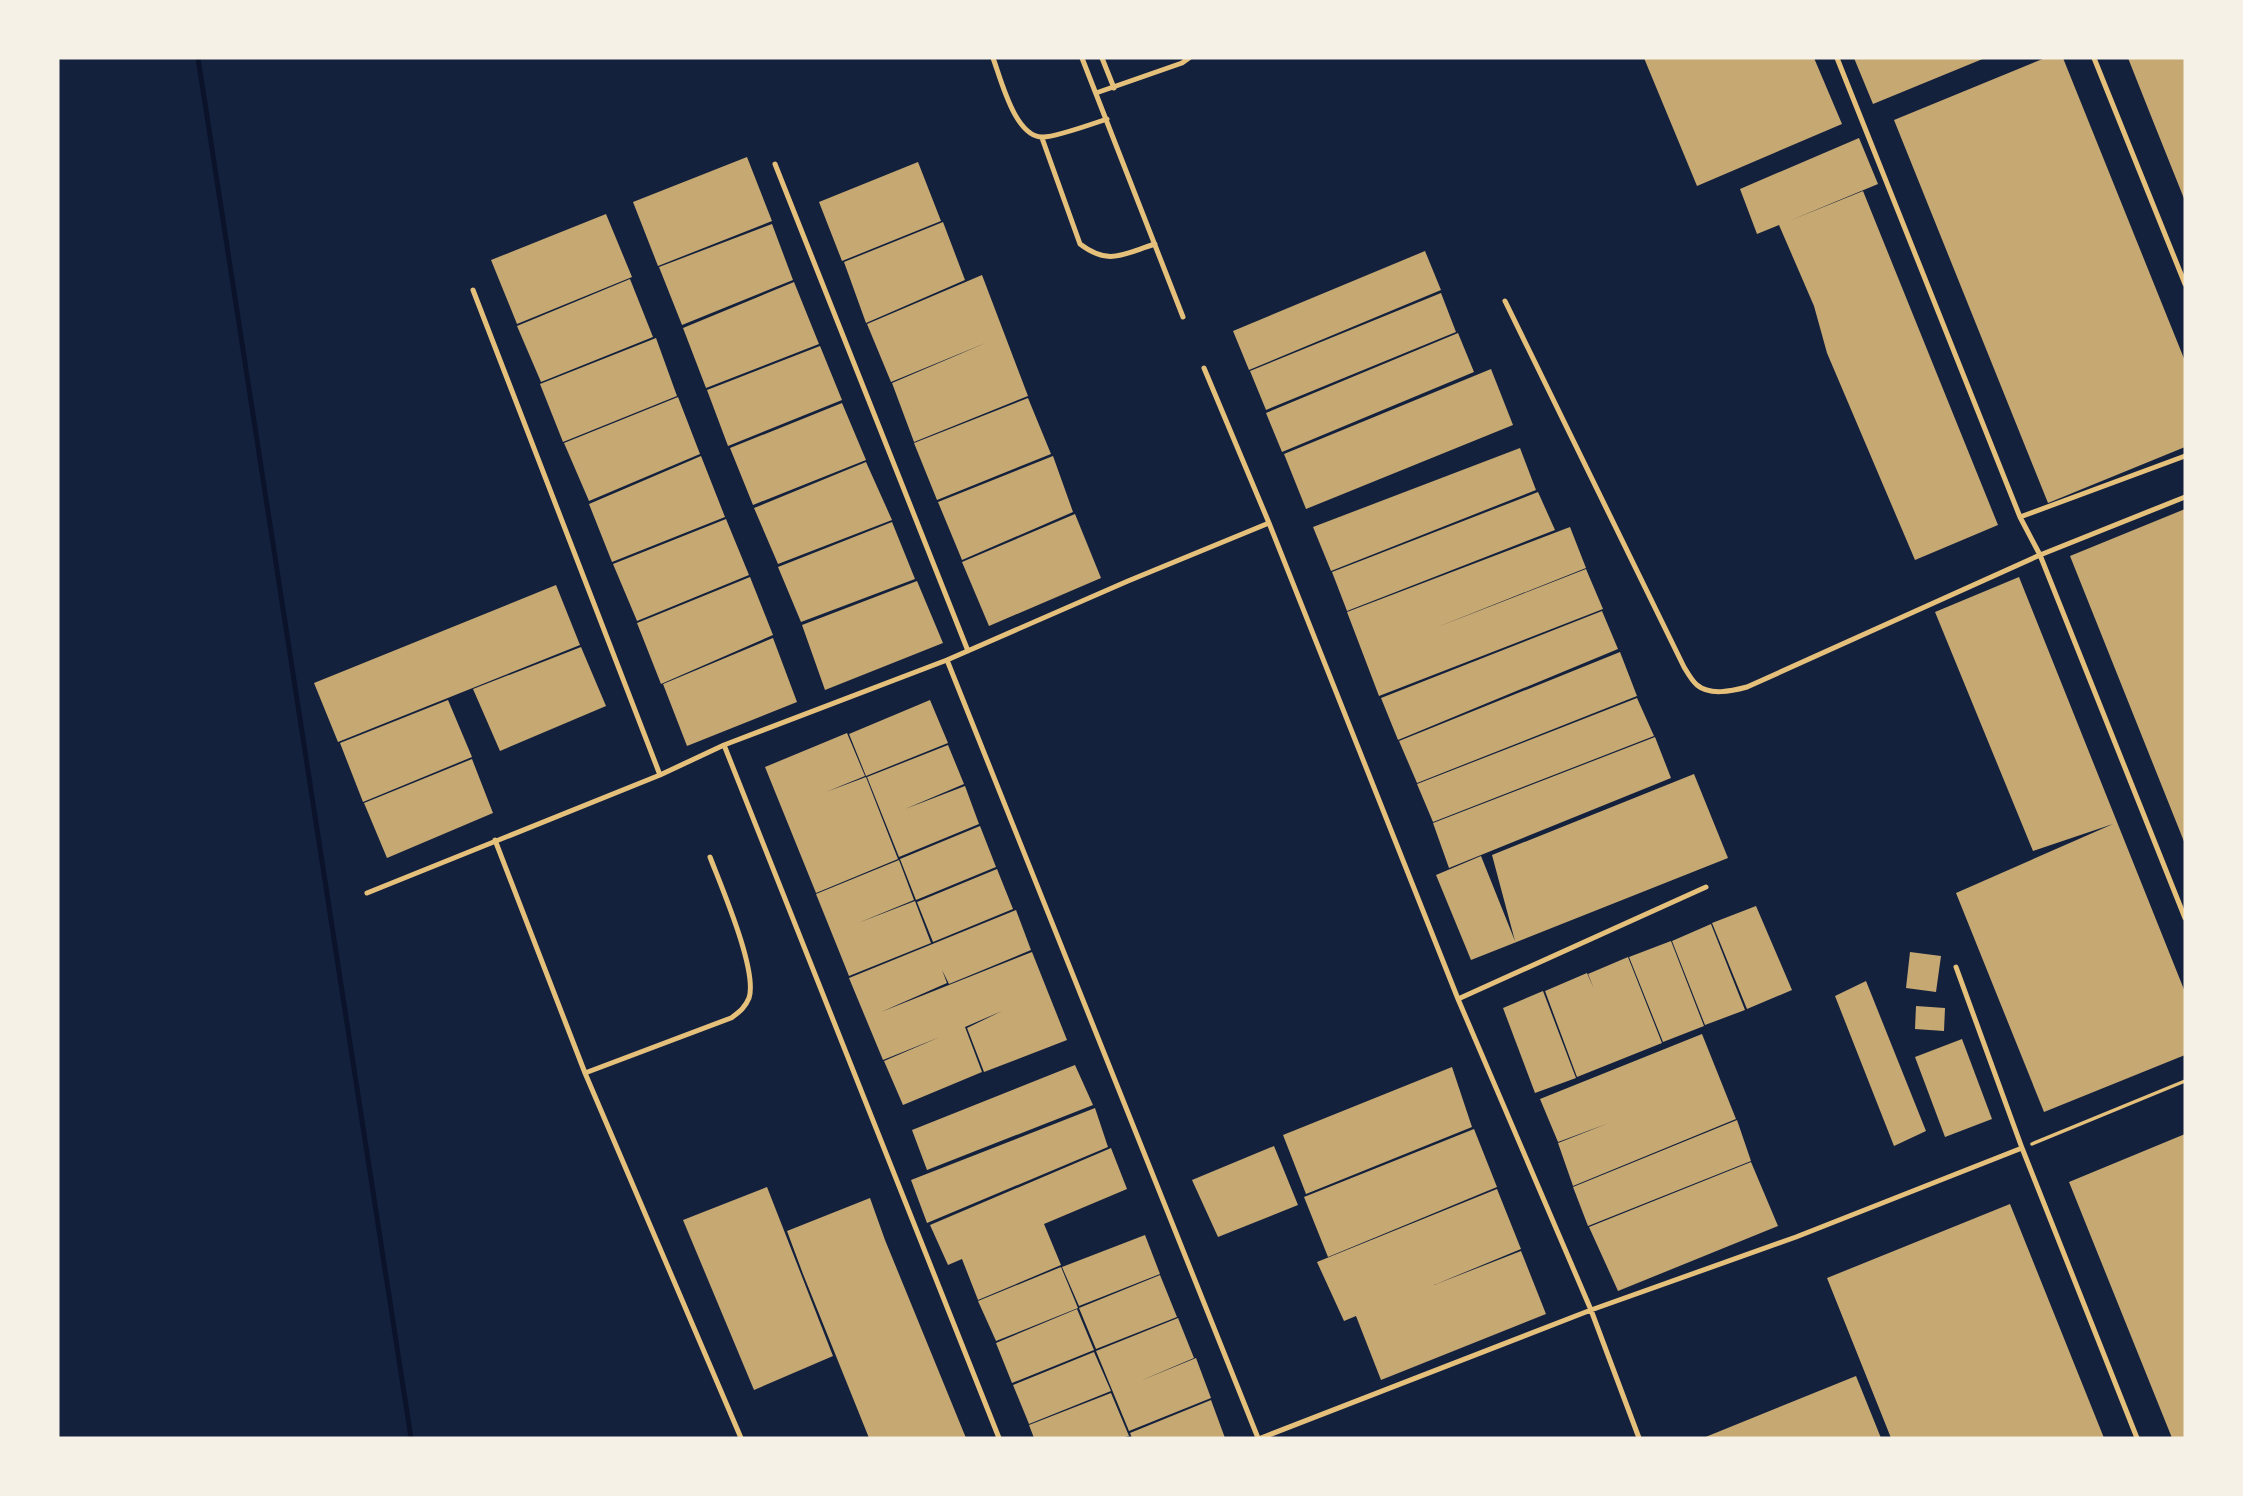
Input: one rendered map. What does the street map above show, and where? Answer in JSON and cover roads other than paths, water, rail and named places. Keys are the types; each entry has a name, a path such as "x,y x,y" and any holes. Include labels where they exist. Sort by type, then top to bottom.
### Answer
{"lane":[{"path":"993,58 1018,122 1028,132 1042,138 1107,119"},
{"path":"1082,58 1183,317"},
{"path":"1102,58 1114,88"},
{"path":"1096,93 1182,63 1189,58"},
{"path":"1837,58 2020,517 2040,555 2185,918"},
{"path":"2094,58 2185,284"},
{"path":"1042,138 1080,244 1093,254 1111,258 1155,244"},
{"path":"775,164 968,651"},
{"path":"473,290 660,775"},
{"path":"1505,301 1684,667 1697,686 1728,692 1746,687 2040,555 2185,498"},
{"path":"1204,368 1269,523 1458,999 1591,1310 1639,1438"},
{"path":"2020,517 2185,456"},
{"path":"367,893 660,775 724,745 947,660 1269,523"},
{"path":"947,660 1259,1438 1591,1310 1796,1237 2022,1148"},
{"path":"724,745 999,1438"},
{"path":"495,841 585,1073 741,1438"},
{"path":"585,1073 731,1018 743,1009 750,997 750,978 734,922 710,857"},
{"path":"1458,999 1706,887"},
{"path":"1956,967 2022,1148 2137,1438"}],"waterway":[{"path":"198,58 411,1438"}]}
